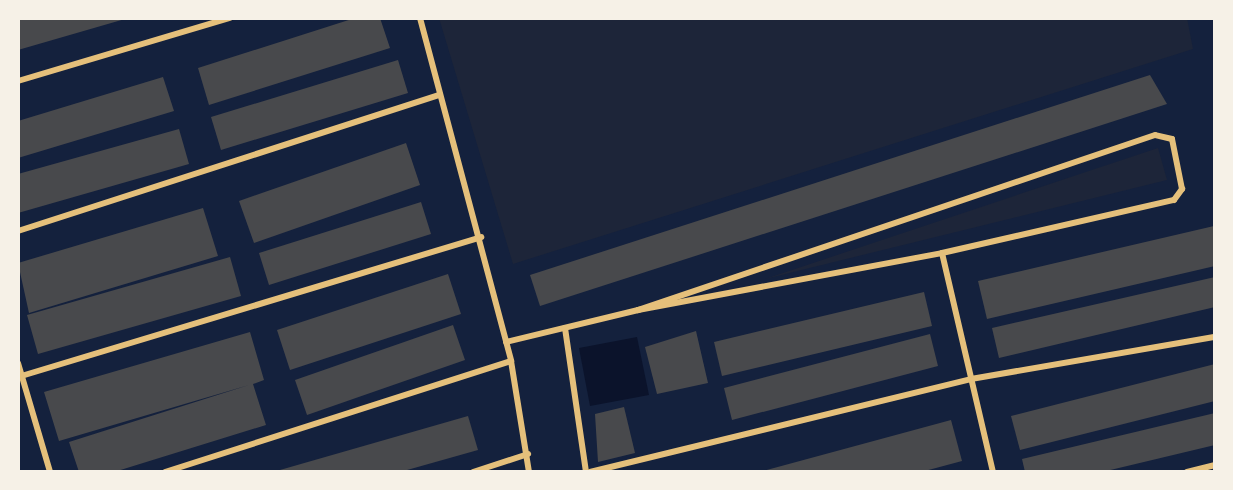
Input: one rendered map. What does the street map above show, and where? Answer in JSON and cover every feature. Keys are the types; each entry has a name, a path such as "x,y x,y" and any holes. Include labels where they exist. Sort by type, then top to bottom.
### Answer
{"street":[{"path":"18,81 230,18"},
{"path":"420,18 439,95 481,237 507,342 528,454 529,472"},
{"path":"18,231 439,95"},
{"path":"507,342 638,310 942,253 1174,200 1182,189 1172,139 1155,135 638,310"},
{"path":"20,376 481,237"},
{"path":"942,253 993,472"},
{"path":"566,328 588,472 971,379 1215,337"},
{"path":"165,472 511,361"},
{"path":"18,363 50,472"},
{"path":"473,472 528,454"},
{"path":"1186,472 1215,465"}],"shaded area":[{"path":"439,18 1187,18 1193,49 513,264"},
{"path":"1158,148 1167,180 765,279"},
{"path":"637,337 649,395 590,406 579,348"}],"building":[{"path":"18,18 125,18 125,19 18,50"},
{"path":"355,18 380,18 390,48 209,105 198,68"},
{"path":"398,60 408,93 221,150 211,117"},
{"path":"1150,75 1167,104 540,306 530,275"},
{"path":"163,77 174,111 18,158 18,121"},
{"path":"179,129 189,164 18,213 18,174"},
{"path":"406,143 420,185 254,243 239,201"},
{"path":"421,202 431,234 269,285 259,253"},
{"path":"203,208 218,256 29,313 18,263"},
{"path":"1214,226 1215,266 987,319 978,281"},
{"path":"230,257 241,296 38,354 27,315"},
{"path":"448,274 461,314 290,370 277,330"},
{"path":"1215,277 1215,307 999,358 992,328"},
{"path":"924,292 932,326 722,376 714,342"},
{"path":"453,325 465,360 307,415 295,380"},
{"path":"696,331 708,383 657,394 645,347"},
{"path":"250,332 264,380 253,384 266,425 114,472 79,472 69,442 249,385 59,441 44,392"},
{"path":"930,334 938,366 732,420 724,388"},
{"path":"1215,364 1215,401 1020,450 1011,416"},
{"path":"624,407 635,453 598,462 595,414"},
{"path":"1215,413 1215,445 1102,472 1025,472 1022,459"},
{"path":"468,416 478,450 400,472 273,472"},
{"path":"951,420 962,461 921,472 759,472"}]}
